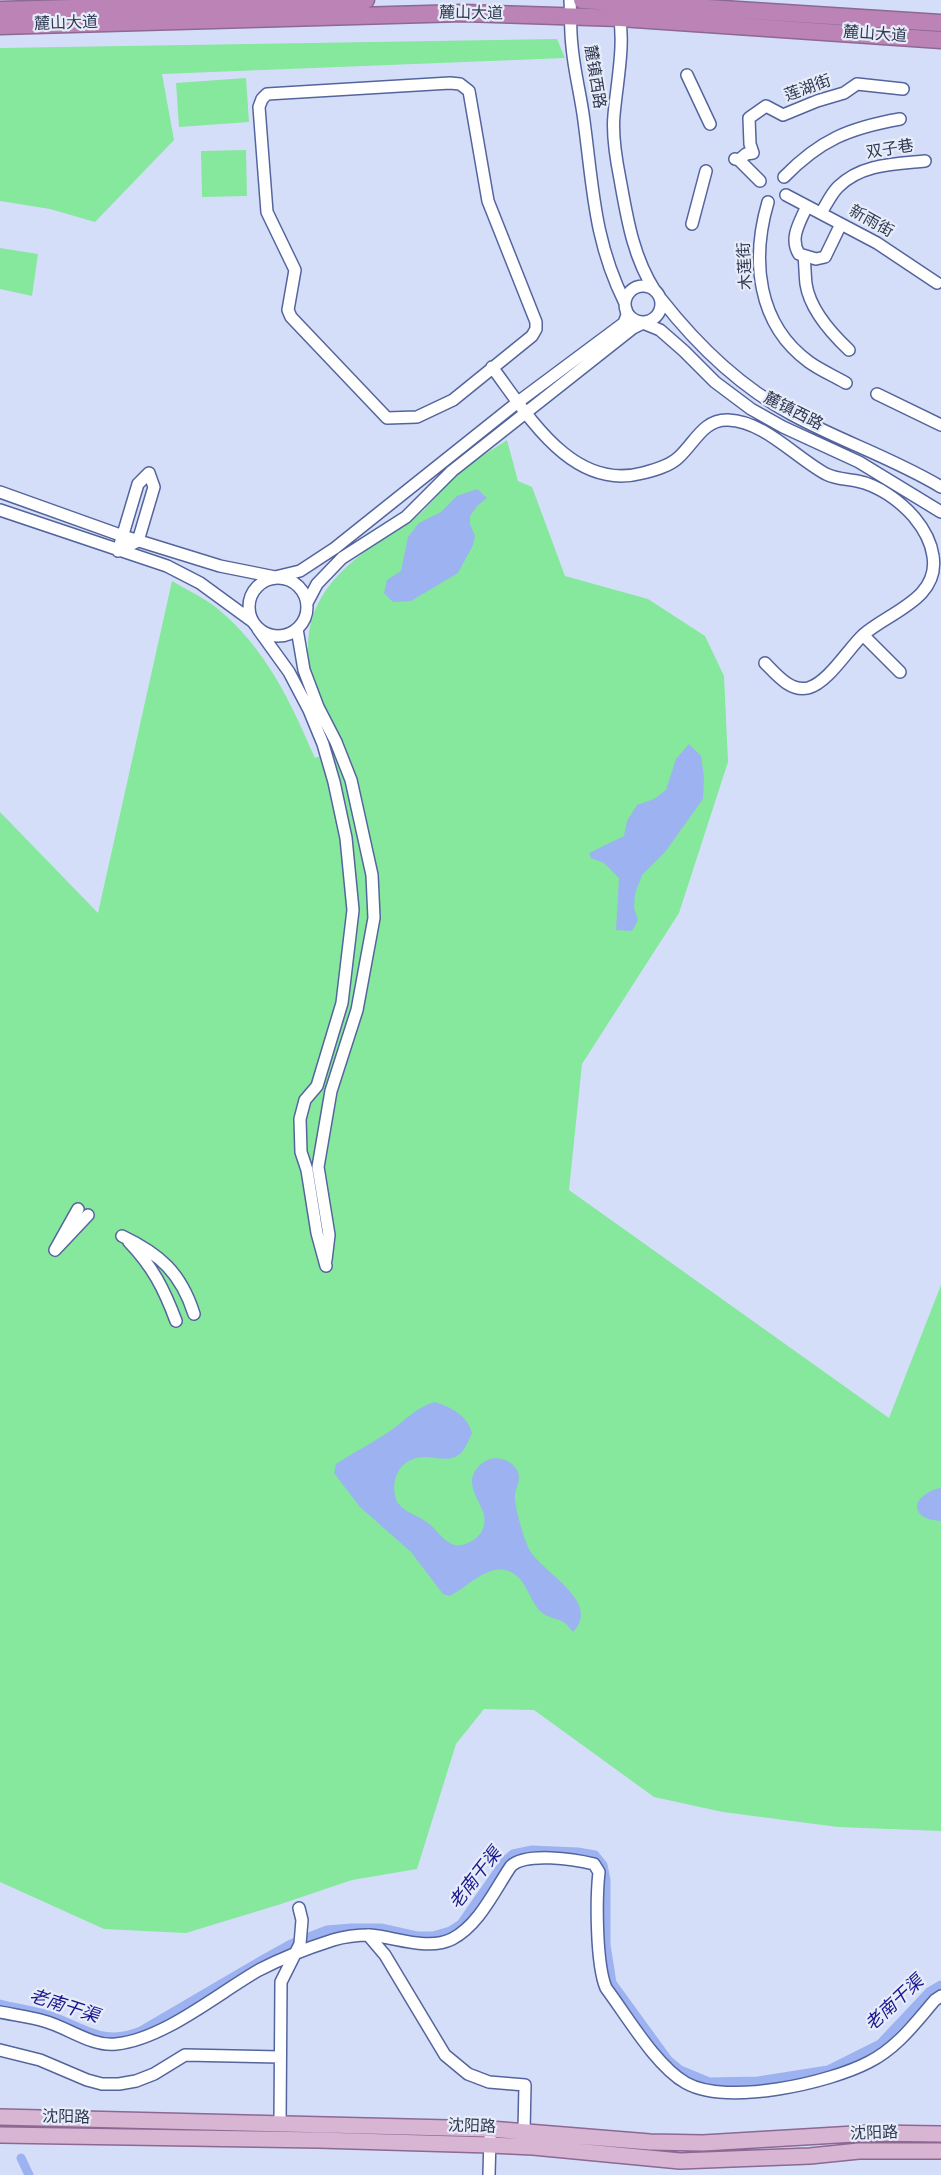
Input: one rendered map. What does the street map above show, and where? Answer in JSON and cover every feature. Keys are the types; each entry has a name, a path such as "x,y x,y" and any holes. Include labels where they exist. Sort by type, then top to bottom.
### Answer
{"highway":[{"name":"麓山大道","path":"0,10 366,0"},
{"name":"麓山大道","path":"583,0 619,11 941,40"},
{"name":"麓山大道","path":"0,26 463,13 587,18 652,3 941,23"}],"main road":[{"name":"沈阳路","path":"0,2117 524,2130 650,2142 703,2143 871,2132 941,2134"},
{"name":"沈阳路","path":"0,2135 490,2145 533,2147 680,2161 810,2156 858,2151 941,2151"}],"street":[{"name":"麓镇西路","path":"570,0 572,47 584,121 592,200 602,242 616,285 626,306"},
{"path":"583,0 587,18"},
{"path":"619,11 621,51 613,118 617,161 629,230 643,270 658,295 704,348 730,373 760,396 791,414 912,470 941,487"},
{"path":"687,75 710,124"},
{"path":"450,82 460,84 469,91 488,201 536,322 536,329 532,336 492,368 443,406 417,417 387,418 291,317 288,310 295,270 270,220 265,203 259,107 262,98 267,94 278,93 450,82"},
{"name":"莲湖街","path":"760,181 737,160 746,154 753,153 750,144 749,118 766,106 783,115 817,100 844,93 857,84 904,89"},
{"path":"784,177 815,149 833,138 877,123 900,119"},
{"name":"双子巷","path":"820,213 837,188 856,173 877,166 925,161"},
{"path":"692,224 706,170"},
{"name":"新雨街","path":"786,195 877,243 937,283"},
{"name":"木莲街","path":"768,202 760,234 759,271 763,295 774,323 790,344 809,362 846,383"},
{"path":"807,206 796,230 794,246 799,254 816,258 825,257 841,224"},
{"path":"804,256 806,286 814,308 834,336 849,350"},
{"path":"0,510 175,570 220,597 255,625 267,634 278,636 288,634 303,621 307,603 317,584 338,553 444,460 624,323 627,315 626,306 629,294 636,288 646,286 658,295 661,310 654,319 633,328 524,413 452,471 406,517 338,553 300,571 264,580 252,593 248,610 255,625 290,672 314,708 336,742 351,780 372,875 374,918 358,1010 331,1091 318,1167 329,1235 326,1266 317,1233 307,1170 301,1152 300,1119 305,1100 317,1086 342,1003 353,910 346,838 334,782 323,744 314,708 304,670 297,628"},
{"path":"626,306 632,319 643,323"},
{"name":"麓镇西路","path":"643,323 660,330 715,382 751,409 783,427 859,462 941,512"},
{"path":"492,368 539,432 560,450 590,471 611,477 636,475 656,470 678,459 705,427 716,421 739,421 782,442 824,474 872,485 887,494 913,516 927,535 932,547 935,567 930,582 917,598 864,634 821,681 809,688 798,688 787,684 765,663"},
{"path":"877,394 941,425"},
{"path":"444,460 452,471"},
{"path":"149,473 154,487 138,541 118,551 138,484 149,473"},
{"path":"0,492 122,536 220,566 286,578 304,592 307,603"},
{"path":"864,634 900,672"},
{"path":"176,1322 164,1289 152,1268 122,1236 144,1246 164,1261 188,1296 194,1314"},
{"path":"0,2012 45,2021 98,2042 113,2044 131,2042 168,2026 298,1949 335,1939 368,1935 434,1944 450,1940 474,1922 516,1861 535,1859 579,1860 594,1864 599,1872 599,1952 601,1976 606,1988 661,2063 685,2083 705,2091 766,2091 826,2080 870,2062 897,2044 935,2000 941,1996"},
{"path":"280,2123 281,1982 298,1949 302,1928 299,1908"},
{"path":"368,1935 385,1955 445,2055 468,2074 489,2082 525,2085 524,2130"},
{"path":"0,2050 40,2060 87,2080 102,2084 136,2081 154,2074 185,2055 280,2057"},
{"path":"489,2175 490,2129"}],"green space":[{"path":"557,39 565,58 162,74 174,140 95,222 50,209 0,201 0,48"},
{"path":"246,78 249,122 179,127 176,83"},
{"path":"246,150 247,196 202,197 201,151"},
{"path":"0,248 38,254 32,296 0,289"},
{"path":"507,440 518,481 532,487 565,576 648,599 705,636 724,676 728,762 679,913 582,1064 569,1190 889,1418 941,1285 941,1831 838,1827 723,1812 654,1797 534,1710 484,1709 456,1744 417,1869 352,1880 186,1933 104,1929 0,1882 0,812 98,913 172,581 218,609 235,625 264,659 296,716 315,758 344,746 325,713 316,692 310,670 309,631 321,597 346,567 363,553 418,516 464,468"}],"water":[{"path":"477,489 487,498 477,506 470,516 470,524 475,536 473,545 458,573 411,601 393,602 384,593 387,580 401,571 408,537 419,523 441,512 457,496"},
{"path":"689,744 701,756 704,777 703,799 665,852 642,875 635,894 634,908 638,920 632,931 616,930 619,878 604,863 591,858 589,853 624,836 627,821 637,805 654,799 666,790 676,759"},
{"path":"435,1402 463,1417 467,1421 472,1433 464,1449 457,1456 448,1459 417,1458 410,1460 400,1468 394,1488 399,1505 424,1520 450,1543 461,1545 468,1543 481,1533 485,1523 484,1514 472,1482 474,1473 480,1465 490,1459 501,1459 511,1463 517,1469 519,1475 515,1500 529,1549 567,1588 580,1610 580,1621 573,1632 565,1623 540,1611 519,1578 510,1572 492,1571 483,1574 450,1596 443,1594 411,1552 360,1507 334,1473 336,1464 384,1435 416,1411"},
{"path":"941,1488 941,1521 923,1517 918,1510 917,1505 919,1501 931,1491"}],"waterway":[{"name":"老南干渠","path":"0,2004 45,2014 103,2036 127,2036 141,2031 291,1944 327,1930 381,1928 417,1936 433,1936 450,1931 461,1924 505,1861 513,1854 532,1850 578,1852 595,1855 603,1865 606,1880 606,1945 612,1983 668,2060 680,2070 709,2082 758,2081 828,2070 880,2044 929,1992 941,1985"},
{"name":"老南干渠","path":"21,2158 29,2175"}]}
